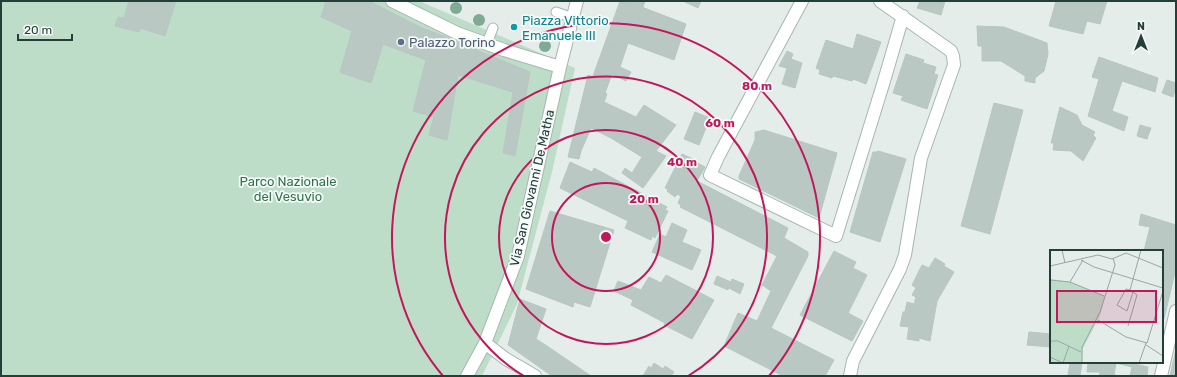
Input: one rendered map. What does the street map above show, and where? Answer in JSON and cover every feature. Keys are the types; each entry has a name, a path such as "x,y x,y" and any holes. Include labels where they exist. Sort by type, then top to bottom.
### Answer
{"street":[{"path":"392,1 457,33 560,67"},
{"name":"Via San Giovanni De Matha","path":"467,376 485,343 518,256 560,67 577,1"},
{"path":"802,1 710,175 836,236 903,16"},
{"path":"850,376 853,361 900,269 905,255 921,158 954,65 951,51 880,1"},
{"path":"1161,376 1176,311"},
{"path":"485,343 506,359 535,376"}],"lane":[{"path":"556,12 573,18"},
{"path":"487,44 493,28"}],"green space":[{"name":"Parco Nazionale del Vesuvio","path":"1,1 419,1 575,68 552,172 517,304 482,376 1,376"}],"building":[{"path":"129,1 176,1 165,36 140,28 139,32 115,26 118,17 124,18"},
{"name":"Palazzo Torino","path":"326,1 369,1 420,27 453,40 448,55 438,54 426,60 383,44 371,83 340,72 352,31 321,17"},
{"path":"620,1 626,1 686,24 674,60 628,43 625,52 605,43"},
{"path":"626,1 645,1 643,7"},
{"path":"683,1 701,1 698,8"},
{"path":"920,1 945,1 941,15 917,8"},
{"path":"1056,1 1107,1 1100,24 1087,21 1083,34 1049,26"},
{"path":"977,26 1004,27 1047,43 1048,54 1044,71 1035,78 1035,83 1025,81 1025,76 1001,61 982,61 982,46 978,46"},
{"path":"857,34 881,42 866,84 853,79 852,81 833,76 832,78 819,74 820,70 816,68 826,40 853,49"},
{"path":"453,40 530,72 515,156 503,153 513,92 458,75 447,140 429,135 434,117 413,111 426,60 438,54 448,55"},
{"path":"605,43 625,52 620,67 631,72 626,81 612,74 609,82 593,76"},
{"path":"787,51 793,54 791,59 802,63 795,88 782,84 787,68 779,66"},
{"path":"906,54 924,60 923,63 936,67 934,74 938,75 927,109 901,100 903,96 893,93"},
{"path":"1099,57 1158,78 1155,92 1122,81 1112,111 1128,117 1124,131 1088,116 1099,79 1092,77"},
{"path":"588,75 609,82 605,93 607,94 604,102 636,117 644,105 676,125 656,151 666,156 643,188 622,173 625,168 632,173 642,157 591,128 579,159 568,157"},
{"path":"1167,80 1176,83 1173,97 1162,93"},
{"path":"994,103 1023,110 990,234 961,226"},
{"path":"1060,107 1077,115 1082,125 1095,132 1093,135 1096,138 1083,161 1071,151 1053,150 1054,143 1051,143"},
{"path":"695,112 710,118 699,145 684,139"},
{"path":"1140,125 1151,128 1147,139 1137,136"},
{"path":"764,130 837,153 819,218 739,179 755,140 755,132"},
{"path":"878,151 906,159 880,242 850,232 873,152"},
{"path":"682,154 693,159 691,163 694,161 705,167 697,181 788,228 784,238 808,252 808,256 771,328 834,360 825,376 783,376 724,346 738,313 757,321 771,291 762,285 777,256 680,207 681,205 678,203 681,196 677,194 675,197 667,191 668,189 665,188"},
{"path":"570,162 592,172 594,168 667,207 665,210 668,211 655,238 652,236 651,240 625,228 628,221 560,188"},
{"path":"550,211 614,230 590,307 574,302 573,307 526,289"},
{"path":"1141,214 1176,225 1176,268 1164,319 1163,250 1144,250 1150,227 1139,225"},
{"path":"672,223 687,230 682,242 701,250 692,270 652,252 660,234 666,237"},
{"path":"834,251 856,262 853,268 867,275 848,313 863,321 852,341 800,315"},
{"path":"935,258 954,272 937,301 930,341 919,338 919,341 907,339 909,327 900,326 907,302 914,304 916,297 912,295 916,288 912,285 922,265 929,268"},
{"path":"666,275 714,300 692,339 664,325 665,323 631,305 633,300 614,291 618,281 641,290 649,277 661,283"},
{"path":"717,276 731,282 732,279 744,284 740,294 729,288 728,290 714,284"},
{"path":"520,299 546,309 536,339 547,346 535,364 508,345"},
{"path":"1029,332 1050,334 1050,347 1027,345"},
{"path":"547,346 591,376 552,376 535,364"},
{"path":"1176,349 1176,376 1170,376"},
{"path":"654,363 663,369 665,366 674,372 671,376 643,376 649,366 651,368"},
{"path":"1070,363 1082,363 1080,376 1068,376"},
{"path":"1088,363 1116,363 1114,375 1119,376 1099,376 1100,372 1087,372"},
{"path":"1116,363 1130,363 1148,367 1147,376 1130,376 1132,367"}],"place":[{"name":"Piazza Vittorio Emanuele III","path":"514,27"},
{"name":"Palazzo Torino","path":"401,42"}]}
